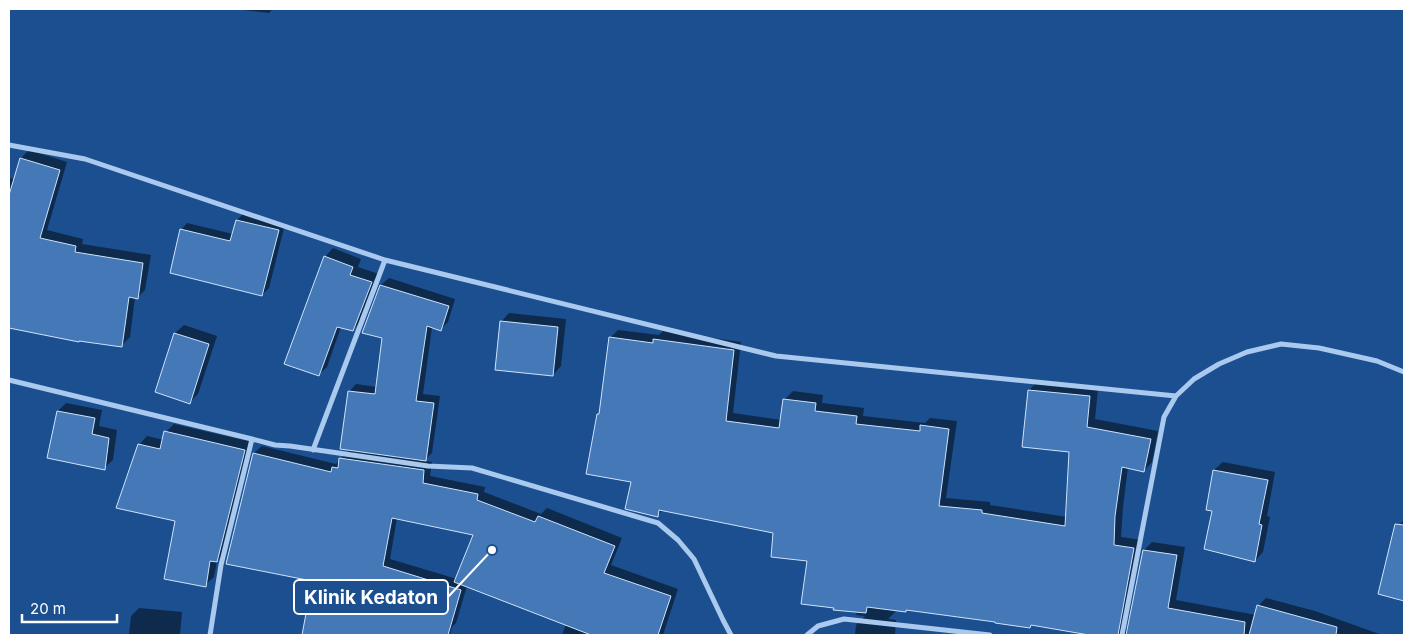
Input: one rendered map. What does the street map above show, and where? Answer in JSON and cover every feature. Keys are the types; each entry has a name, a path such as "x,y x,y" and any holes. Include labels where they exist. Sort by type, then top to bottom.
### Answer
{"street":[{"path":"9,145 85,158 385,260 776,356 1176,396"},
{"path":"313,450 385,260"},
{"path":"1122,635 1164,417 1176,396 1194,379 1219,364 1247,352 1281,344 1319,348 1377,361 1404,372"},
{"path":"9,380 275,445 428,466 472,468 658,523 678,540 694,559 731,635"},
{"path":"210,635 221,566 252,439"},
{"path":"807,635 818,626 844,619 990,635"}],"building":[{"path":"20,158 60,170 40,238 76,246 75,252 143,263 138,299 129,297 122,347 79,342 9,328 9,195"},
{"path":"236,220 279,230 262,296 170,273 180,229 230,241"},
{"path":"324,256 353,267 350,275 372,282 353,331 337,327 319,376 284,364"},
{"path":"380,285 449,306 441,331 427,326 416,401 434,403 426,461 340,449 348,391 375,394 382,338 362,333"},
{"path":"500,321 558,327 553,376 495,370"},
{"path":"174,333 209,344 190,404 155,392"},
{"path":"609,337 653,343 653,339 734,350 726,421 779,428 783,399 816,403 815,411 857,416 856,424 920,431 920,425 949,429 939,506 982,510 982,513 1065,526 1069,452 1022,447 1028,390 1090,396 1087,427 1151,439 1144,472 1122,467 1115,516 1114,545 1134,548 1118,635 1089,635 1031,625 1030,628 906,610 906,612 867,607 866,613 833,610 834,608 801,604 807,561 771,557 773,533 659,510 658,517 625,509 631,482 586,474 597,414 599,414"},
{"path":"57,411 95,418 92,434 109,438 105,470 47,458"},
{"path":"164,431 245,450 217,562 210,561 206,587 164,579 175,521 116,508 138,444 160,449"},
{"path":"253,453 331,472 332,467 338,468 339,458 424,470 423,483 478,494 477,500 535,522 538,516 615,546 604,573 671,596 658,635 591,635 454,582 473,535 392,518 383,566 461,590 448,635 302,635 312,581 226,564"},
{"path":"1213,470 1268,480 1259,524 1262,525 1255,562 1204,549 1212,511 1206,510"},
{"path":"1395,524 1404,525 1404,601 1378,594"},
{"path":"1143,550 1177,555 1168,608 1245,622 1244,635 1126,635"},
{"path":"1257,605 1337,627 1336,635 1249,635"}],"place":[{"name":"Klinik Kedaton","path":"492,550"}]}
